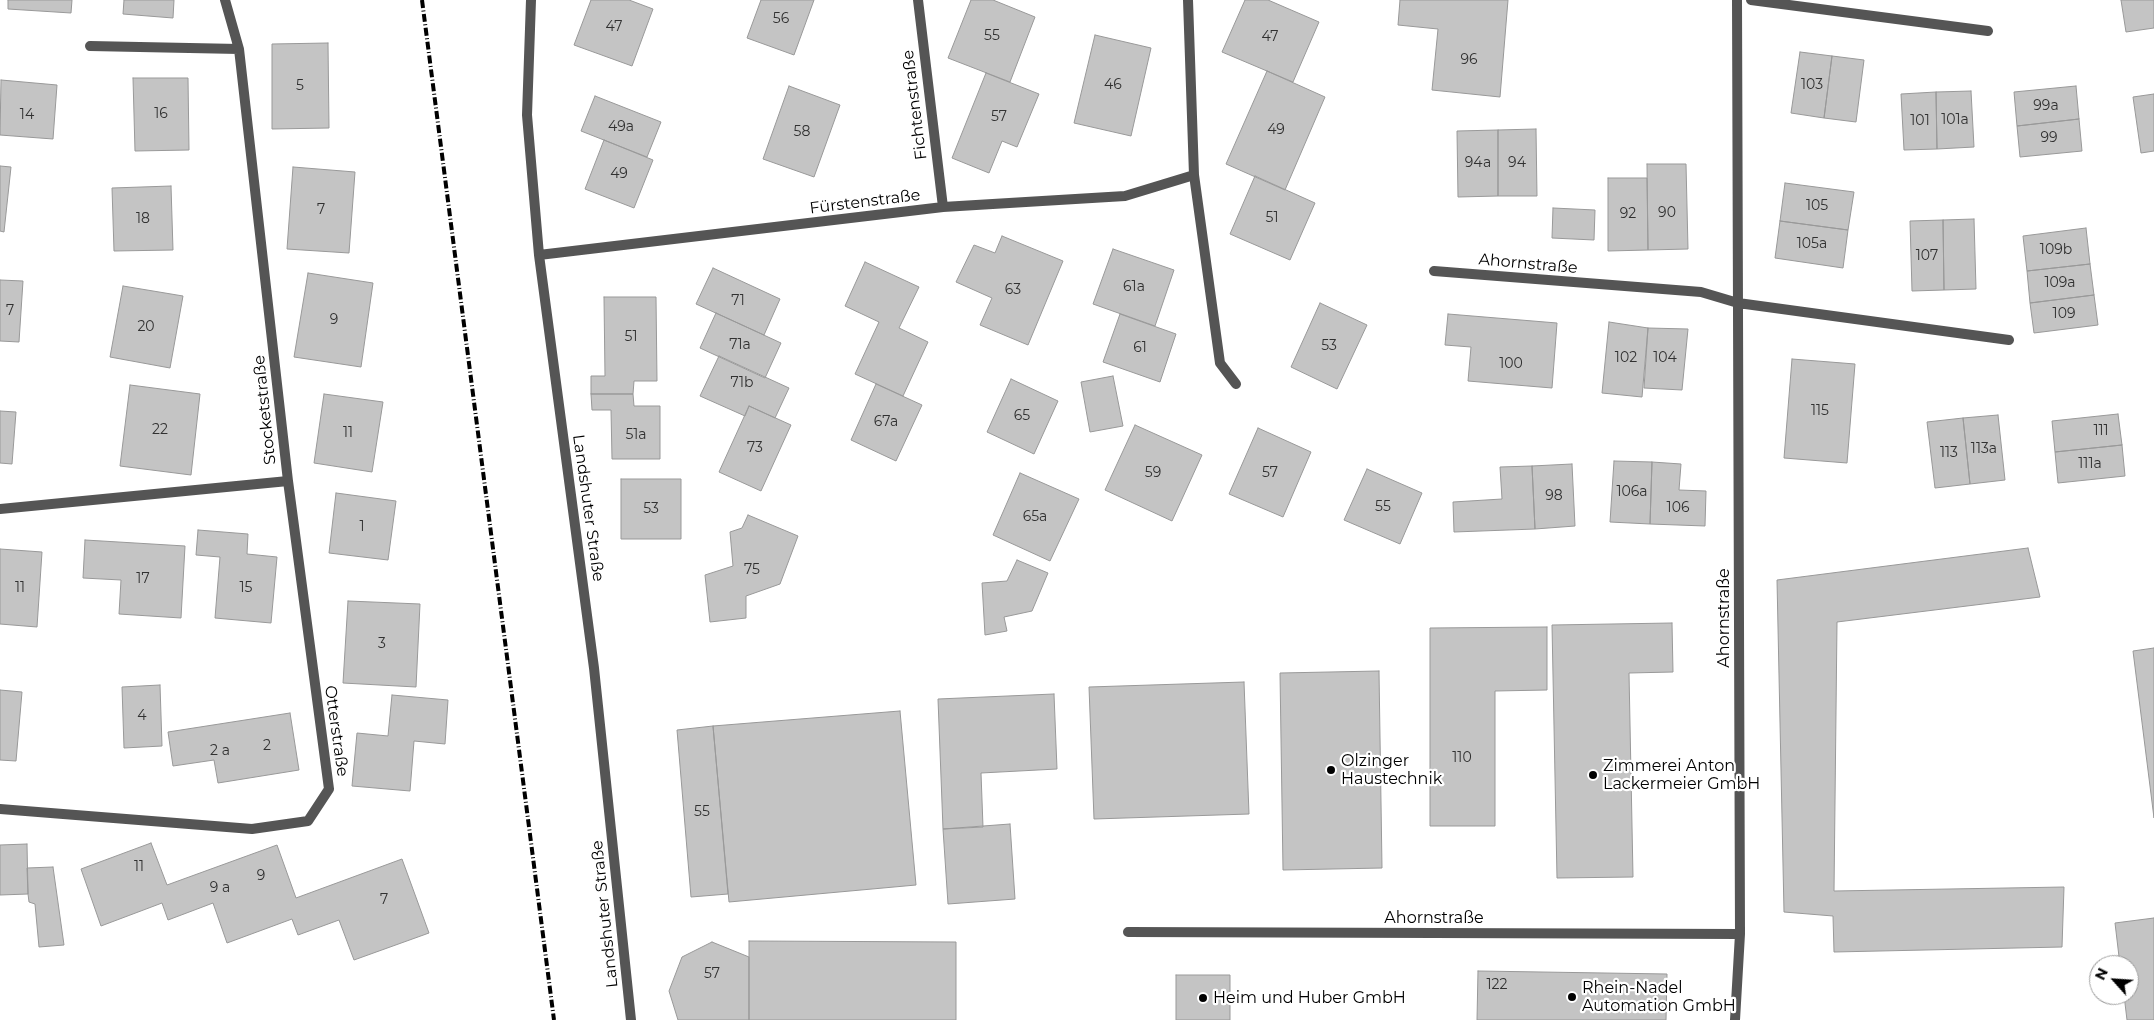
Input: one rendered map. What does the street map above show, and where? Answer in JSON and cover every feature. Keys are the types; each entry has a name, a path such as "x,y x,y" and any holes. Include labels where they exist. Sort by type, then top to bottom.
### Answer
{"street":[{"name":"Stocketstraße","path":"0,509 288,482 239,49 225,0"},
{"name":"Landshuter Straße","path":"530,0 526,115 539,255 594,668 631,1020"},
{"name":"Fichtenstraße","path":"918,0 942,207"},
{"path":"1188,0 1194,175 1220,363 1236,384"},
{"name":"Ahornstraße","path":"1736,1020 1740,934 1738,0"},
{"path":"1751,0 1988,31"},
{"path":"90,46 239,49"},
{"name":"Fürstenstraße","path":"539,255 942,207 1125,196 1194,175"},
{"name":"Ahornstraße","path":"1434,271 1700,292 1738,303 2009,340"},
{"name":"Otterstraße","path":"0,809 252,829 308,821 329,789 288,482"},
{"name":"Ahornstraße","path":"1128,932 1740,934"}],"building":[{"path":"8,0 72,0 71,13 8,9"},
{"path":"124,0 174,0 173,18 123,14"},
{"path":"591,0 629,0 653,9 632,66 574,45"},
{"path":"761,0 814,0 794,55 747,38"},
{"path":"971,0 993,0 1035,17 1010,82 948,58"},
{"path":"1245,0 1268,0 1319,22 1293,82 1222,52"},
{"path":"1400,0 1508,0 1500,97 1432,90 1438,29 1398,25"},
{"path":"2121,0 2154,0 2154,28 2126,32"},
{"path":"1095,35 1151,48 1131,136 1074,123"},
{"path":"328,43 329,128 272,129 272,44"},
{"path":"1800,52 1832,56 1824,118 1791,113"},
{"path":"1832,56 1864,60 1856,122 1824,118"},
{"path":"1267,71 1325,97 1285,190 1226,164"},
{"path":"986,73 1039,94 1017,147 1002,141 989,173 952,158"},
{"path":"133,78 188,78 189,150 135,151"},
{"path":"1,80 57,85 53,139 0,135"},
{"path":"789,86 840,105 814,177 763,159"},
{"path":"2076,86 2079,119 2017,126 2014,92"},
{"path":"1971,91 1974,147 1937,149 1936,92"},
{"path":"1936,92 1937,149 1904,150 1901,94"},
{"path":"2154,94 2154,151 2141,153 2133,97"},
{"path":"595,96 661,122 647,157 581,131"},
{"path":"2079,119 2082,151 2020,157 2017,126"},
{"path":"1536,129 1537,196 1498,196 1498,130"},
{"path":"1498,130 1498,196 1458,197 1457,131"},
{"path":"604,140 653,160 634,208 585,189"},
{"path":"1647,164 1686,164 1688,249 1648,250"},
{"path":"0,166 11,167 4,232 0,231"},
{"path":"293,167 355,172 349,253 287,249"},
{"path":"1255,176 1315,203 1290,260 1230,234"},
{"path":"1608,178 1647,178 1648,250 1608,251"},
{"path":"1785,183 1854,192 1848,230 1780,221"},
{"path":"171,186 173,250 114,251 112,188"},
{"path":"1553,208 1595,210 1594,240 1552,238"},
{"path":"1974,219 1976,289 1944,290 1943,220"},
{"path":"1943,220 1944,290 1912,291 1910,221"},
{"path":"1780,221 1848,230 1843,268 1775,258"},
{"path":"2086,228 2090,264 2027,271 2023,236"},
{"path":"1002,236 1063,261 1028,345 980,325 992,298 956,282 974,245 995,253"},
{"path":"1113,249 1174,270 1155,326 1093,304"},
{"path":"865,262 919,287 899,328 928,342 903,396 855,374 879,322 845,306"},
{"path":"2090,264 2094,295 2030,303 2027,271"},
{"path":"713,268 780,299 764,335 696,304"},
{"path":"308,273 373,283 361,367 294,357"},
{"path":"0,280 23,281 19,342 0,341"},
{"path":"123,286 183,296 170,368 110,357"},
{"path":"2094,295 2098,325 2034,333 2030,303"},
{"path":"604,297 656,297 657,381 634,381 633,394 591,394 591,376 605,376"},
{"path":"1320,303 1367,325 1337,389 1291,367"},
{"path":"716,313 781,343 765,378 700,348"},
{"path":"1120,314 1176,334 1160,382 1103,362"},
{"path":"1448,314 1557,323 1552,388 1468,381 1471,347 1445,345"},
{"path":"1609,322 1648,328 1642,397 1602,393"},
{"path":"1648,328 1688,329 1682,390 1644,388"},
{"path":"719,356 789,388 775,418 749,406 745,416 700,396"},
{"path":"1792,359 1855,364 1847,463 1784,458"},
{"path":"1113,376 1123,426 1090,432 1081,382"},
{"path":"1011,379 1058,401 1034,454 987,432"},
{"path":"876,384 922,405 896,461 851,440"},
{"path":"130,385 200,394 191,475 120,466"},
{"path":"324,394 383,402 372,472 314,463"},
{"path":"591,394 633,394 634,406 660,406 660,459 612,459 611,410 592,410"},
{"path":"749,406 791,425 761,491 719,472"},
{"path":"0,411 16,412 12,464 0,463"},
{"path":"2118,414 2122,445 2055,452 2052,421"},
{"path":"1998,415 2005,480 1970,484 1963,418"},
{"path":"1963,418 1970,484 1935,488 1927,422"},
{"path":"1135,425 1202,455 1172,521 1105,490"},
{"path":"1258,428 1311,452 1283,517 1229,494"},
{"path":"2122,445 2125,476 2058,483 2055,452"},
{"path":"1614,461 1652,462 1650,524 1610,522"},
{"path":"1652,462 1681,464 1679,490 1706,491 1705,526 1650,524"},
{"path":"1572,464 1575,526 1535,529 1532,466"},
{"path":"1532,466 1535,529 1454,532 1453,502 1502,499 1500,467"},
{"path":"1367,469 1422,493 1400,544 1344,520"},
{"path":"1020,473 1079,499 1050,561 993,535"},
{"path":"621,479 681,479 681,539 621,539"},
{"path":"336,493 396,501 388,560 329,553"},
{"path":"748,515 798,536 780,584 746,596 746,618 710,622 705,575 733,566 730,532 742,528"},
{"path":"198,530 248,534 247,554 277,557 271,623 215,618 220,557 196,555"},
{"path":"85,540 185,546 181,618 119,614 121,580 83,578"},
{"path":"2028,548 2040,597 1837,622 1834,891 2064,887 2062,947 1834,952 1833,916 1784,912 1777,580"},
{"path":"0,549 42,552 37,627 0,624"},
{"path":"1017,560 1048,573 1032,611 1004,617 1007,631 985,635 982,583 1007,581"},
{"path":"348,601 420,604 416,687 343,683"},
{"name":"Zimmerei Anton Lackermeier GmbH","path":"1672,623 1673,672 1629,673 1633,877 1557,878 1552,625"},
{"path":"1547,627 1547,690 1495,691 1495,826 1430,826 1430,628"},
{"path":"2154,648 2154,818 2133,651"},
{"name":"Olzinger Haustechnik","path":"1379,671 1382,868 1283,870 1280,673"},
{"path":"1244,682 1249,814 1094,819 1089,687"},
{"path":"160,685 162,746 124,748 122,687"},
{"path":"0,690 22,692 16,761 0,760"},
{"path":"1054,694 1057,769 981,773 983,827 943,829 938,699"},
{"path":"392,695 448,700 445,744 414,741 410,791 352,786 357,733 388,736"},
{"path":"900,711 916,885 729,902 713,726"},
{"path":"290,713 299,770 218,783 214,760 173,766 168,732"},
{"path":"713,726 728,894 691,897 677,730"},
{"path":"1010,824 1015,899 948,904 943,829"},
{"path":"151,843 167,885 277,845 296,898 402,859 429,933 354,960 339,920 298,935 292,919 227,943 213,903 168,920 162,903 101,926 81,869"},
{"path":"27,844 28,894 0,895 0,845"},
{"path":"53,867 64,945 39,947 35,904 29,902 27,868"},
{"path":"2154,918 2154,1020 2127,1020 2125,1005 2139,1005 2139,955 2119,955 2115,923"},
{"path":"749,941 956,942 956,1020 749,1020"},
{"path":"712,942 749,957 749,1020 678,1020 669,991 682,957"},
{"name":"Rhein-Nadel Automation GmbH","path":"1478,971 1667,974 1666,1020 1477,1020"},
{"name":"Heim und Huber GmbH","path":"1176,975 1230,975 1230,1020 1176,1020"}],"railway":[{"path":"422,0 554,1020"}],"place":[{"name":"Olzinger Haustechnik","path":"1331,770"},
{"name":"Zimmerei Anton Lackermeier GmbH","path":"1593,775"},
{"name":"Rhein-Nadel Automation GmbH","path":"1572,997"},
{"name":"Heim und Huber GmbH","path":"1203,998"}]}
